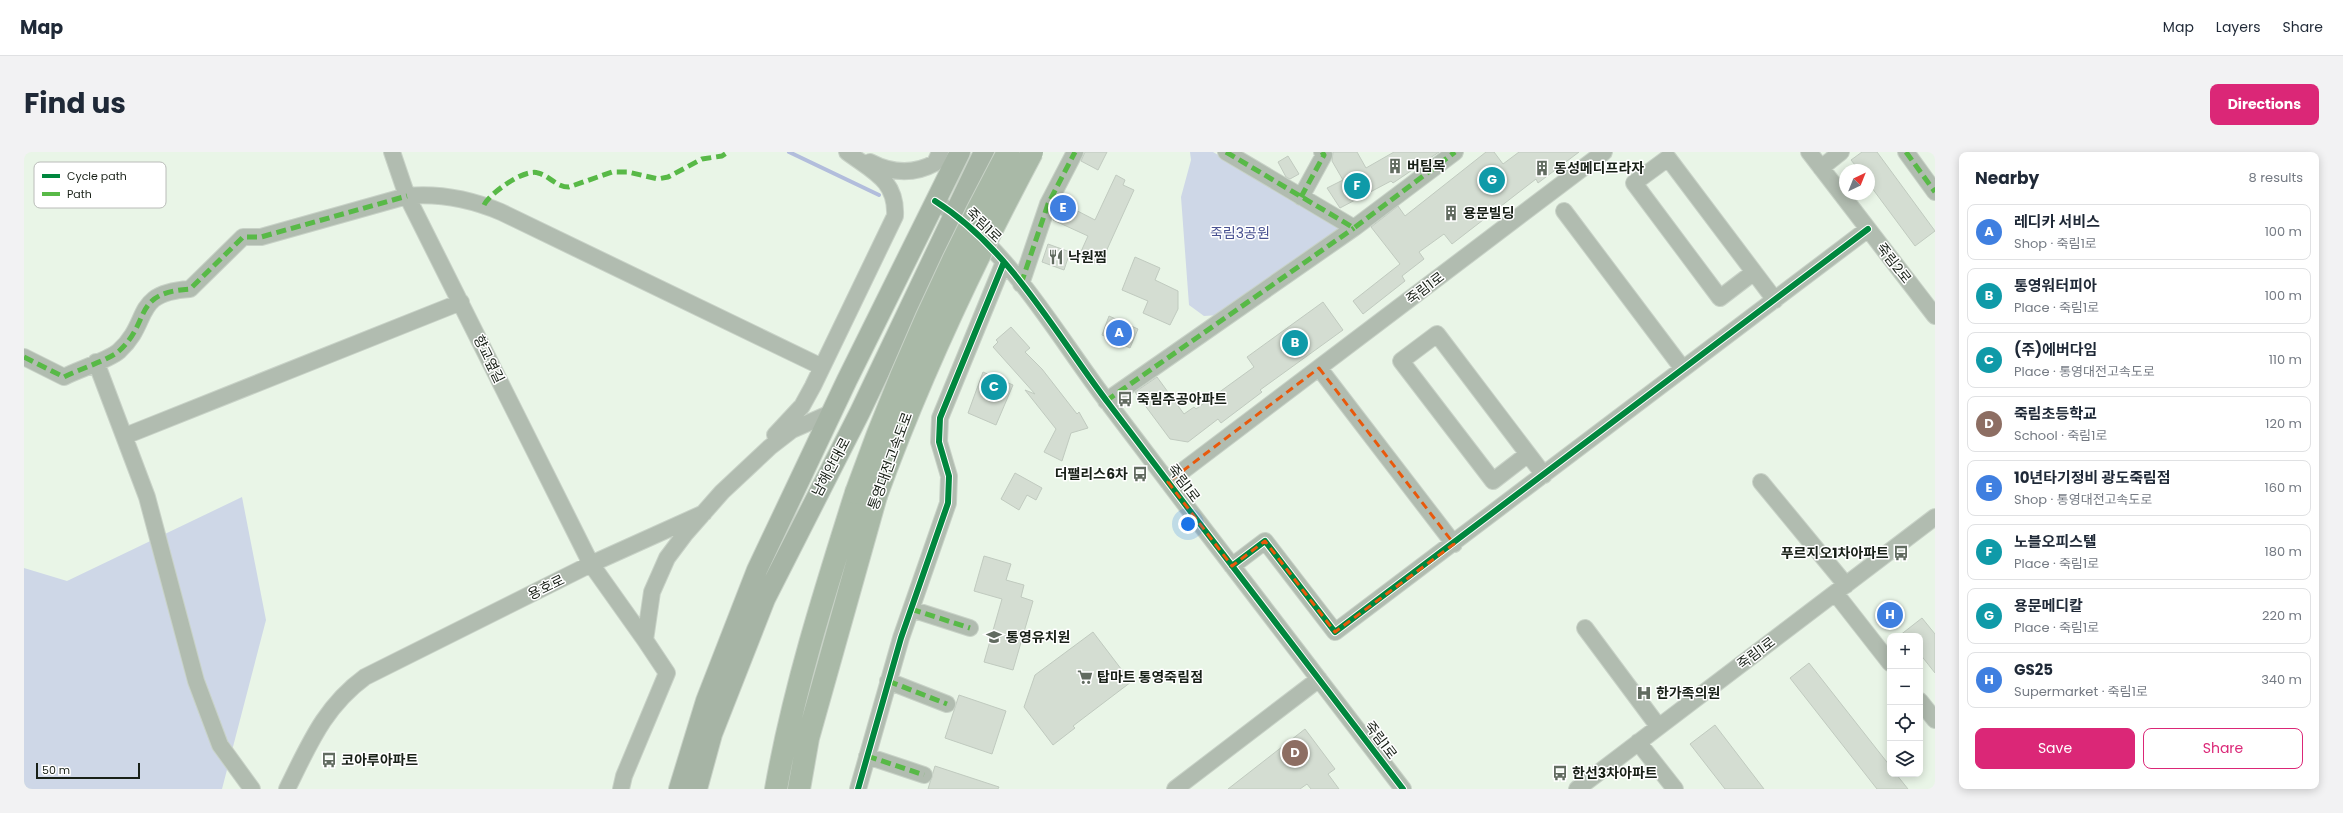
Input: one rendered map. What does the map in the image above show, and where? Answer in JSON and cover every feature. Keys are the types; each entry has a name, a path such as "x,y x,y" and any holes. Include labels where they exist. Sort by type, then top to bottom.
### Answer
{"highway":[{"name":"통영대전고속도로","path":"799,789 808,738 866,494 881,422 917,336 949,266 1008,152"},
{"name":"통영대전고속도로","path":"776,789 786,733 808,646 866,494 900,428 935,347 988,234 1032,152"}],"main road":[{"name":"남해안대로","path":"679,789 706,701 757,570 960,152"},
{"name":"남해안대로","path":"697,789 712,734 765,599 860,412 984,152"}],"street":[{"name":"향교옆길","path":"392,152 406,196 461,302 591,564 667,673 624,776 621,789"},
{"path":"748,468 802,406 822,368 895,216 895,209 888,183 847,152"},
{"path":"851,152 893,171 927,167 935,163 940,152"},
{"path":"1021,284 1048,204 1075,152"},
{"path":"1226,152 1354,228"},
{"path":"1301,197 1324,155 1322,152"},
{"path":"1106,401 1354,228 1454,152"},
{"name":"죽림1로","path":"1168,482 1604,152"},
{"name":"죽림2로","path":"1809,152 1935,316"},
{"path":"1821,168 1841,152"},
{"path":"1906,152 1935,192"},
{"path":"1754,272 1720,298 1634,183 1668,158 1754,272 1775,300"},
{"path":"24,357 64,376 118,352 129,340 147,305 154,297 171,290 190,289 243,237 261,237 406,196 445,195 489,207 822,368"},
{"name":"죽림1로","path":"935,201 955,214 1004,262 1106,401 1403,789"},
{"path":"1564,211 1683,369"},
{"path":"1232,566 1265,541 1335,632 1454,544 1544,474 1868,229"},
{"path":"858,789 888,681 911,609 948,503 950,476 938,442 940,418 1004,262"},
{"path":"125,436 461,302"},
{"path":"1528,454 1493,480 1401,361 1437,334 1544,474"},
{"path":"96,362 147,498 196,681 220,745 252,789"},
{"path":"1319,368 1454,544"},
{"name":"용호로","path":"288,789 320,724 344,694 365,677 591,564 704,513 748,468 792,430 833,412"},
{"path":"1761,482 1841,589 1887,658"},
{"path":"645,640 652,592 667,558 704,513"},
{"name":"죽림1로","path":"1577,789 1935,517"},
{"path":"911,609 970,628"},
{"path":"1584,628 1658,726"},
{"path":"1174,789 1320,679"},
{"path":"888,681 947,704"},
{"path":"1923,705 1935,720"},
{"path":"1638,742 1675,789"},
{"path":"867,756 924,775"}],"highlighted area":[{"path":"1319,368 1454,544 1335,632 1265,541 1232,566 1168,482"}],"green space":[{"name":"죽림3공원","path":"1190,152 1213,152 1342,227 1219,315 1204,316 1189,305 1181,197 1191,160"},
{"path":"242,497 266,620 222,789 24,789 24,568 67,581"}],"building":[{"path":"1085,152 1107,152 1098,170 1081,161"},
{"path":"1333,152 1357,152 1366,168 1394,152 1439,152 1393,183 1391,181 1340,208 1327,188 1343,180 1332,161"},
{"path":"1486,152 1494,152 1503,164 1519,152 1579,152 1538,183 1536,179 1452,244 1444,234 1419,252 1424,259 1402,276 1405,281 1363,314 1353,301 1400,264 1371,227 1398,206 1405,216"},
{"path":"1862,152 1877,152 1935,231 1915,246 1875,192 1875,164 1854,164 1851,160"},
{"path":"1288,156 1299,174 1290,179 1286,177 1278,162"},
{"path":"1116,175 1125,180 1123,185 1134,190 1100,265 1079,256 1088,236 1053,220 1060,202 1095,220"},
{"name":"낙원찜","path":"1048,244 1070,252 1064,270 1042,262"},
{"path":"1135,257 1160,268 1155,280 1178,291 1178,309 1170,325 1143,313 1148,301 1122,290"},
{"path":"1323,302 1343,330 1260,390 1262,392 1221,423 1218,419 1188,442 1170,439 1135,392 1157,377 1184,414 1194,407 1196,409 1254,367 1247,357"},
{"path":"1109,316 1138,329 1130,348 1102,335"},
{"path":"1011,327 1030,348 1025,352 1042,369 1077,414 1079,412 1088,428 1071,433 1062,461 1044,452 1056,429 1025,390 1035,394 993,347 998,342 996,340"},
{"path":"983,372 1013,385 996,425 968,413"},
{"path":"1015,473 1042,488 1036,500 1027,495 1019,510 1001,499"},
{"path":"984,556 1011,564 1006,580 1024,585 1021,597 1033,601 1013,670 984,662 1002,599 974,591"},
{"path":"1922,618 1935,634 1935,673 1923,658 1923,633 1903,633"},
{"name":"탑마트 통영죽림점","path":"1093,632 1131,682 1073,726 1075,728 1053,745 1024,707 1035,675"},
{"path":"1809,663 1887,762 1887,777 1898,777 1908,789 1877,789 1790,678"},
{"path":"959,695 1006,711 992,754 945,738"},
{"path":"1715,725 1764,789 1725,789 1690,744"},
{"path":"1305,729 1335,769 1328,774 1339,789 1311,789 1307,784 1300,789 1228,789"},
{"path":"935,766 999,787 998,789 928,789"}],"waterway":[{"path":"789,152 879,195"}],"marked path":[{"path":"484,205 500,188 517,178 532,172 542,174 564,187 569,187 612,172 628,172 658,179 668,177 702,159 722,156 728,152"},
{"path":"1021,284 1048,204 1075,152"},
{"path":"1226,152 1354,228 1455,152"},
{"path":"1301,197 1324,155 1322,152"},
{"path":"1906,152 1935,192"},
{"path":"24,357 64,377 108,358 119,351 136,329 150,302 159,296 171,292 190,289 243,237 261,237 407,196"},
{"path":"1106,401 1354,228"},
{"path":"911,609 970,628"},
{"path":"888,681 947,704"},
{"path":"867,756 924,775"}],"cycle path":[{"path":"935,201 962,220 986,243 1030,294 1109,404 1403,789"},
{"path":"1232,566 1265,541 1335,632 1868,229"},
{"path":"858,789 901,638 948,503 949,476 939,442 940,418 1004,262"}],"place":[{"name":"버팀목","path":"1395,166"},
{"name":"동성메디프라자","path":"1542,168"},
{"name":"용문메디칼","path":"1492,180"},
{"name":"노블오피스텔","path":"1357,186"},
{"name":"10년타기정비 광도죽림점","path":"1063,208"},
{"name":"용문빌딩","path":"1451,213"},
{"name":"낙원찜","path":"1056,257"},
{"name":"레디카 서비스","path":"1119,333"},
{"name":"통영워터피아","path":"1295,343"},
{"name":"(주)에버다임","path":"994,387"},
{"name":"죽림주공아파트","path":"1125,399"},
{"name":"더팰리스6차","path":"1140,474"},
{"name":"푸르지오1차아파트","path":"1901,553"},
{"name":"GS25","path":"1890,615"},
{"name":"통영유치원","path":"994,637"},
{"name":"탑마트 통영죽림점","path":"1085,677"},
{"name":"한가족의원","path":"1644,693"},
{"name":"죽림초등학교","path":"1295,753"},
{"name":"코아루아파트","path":"329,760"},
{"name":"한선3차아파트","path":"1560,773"}]}
